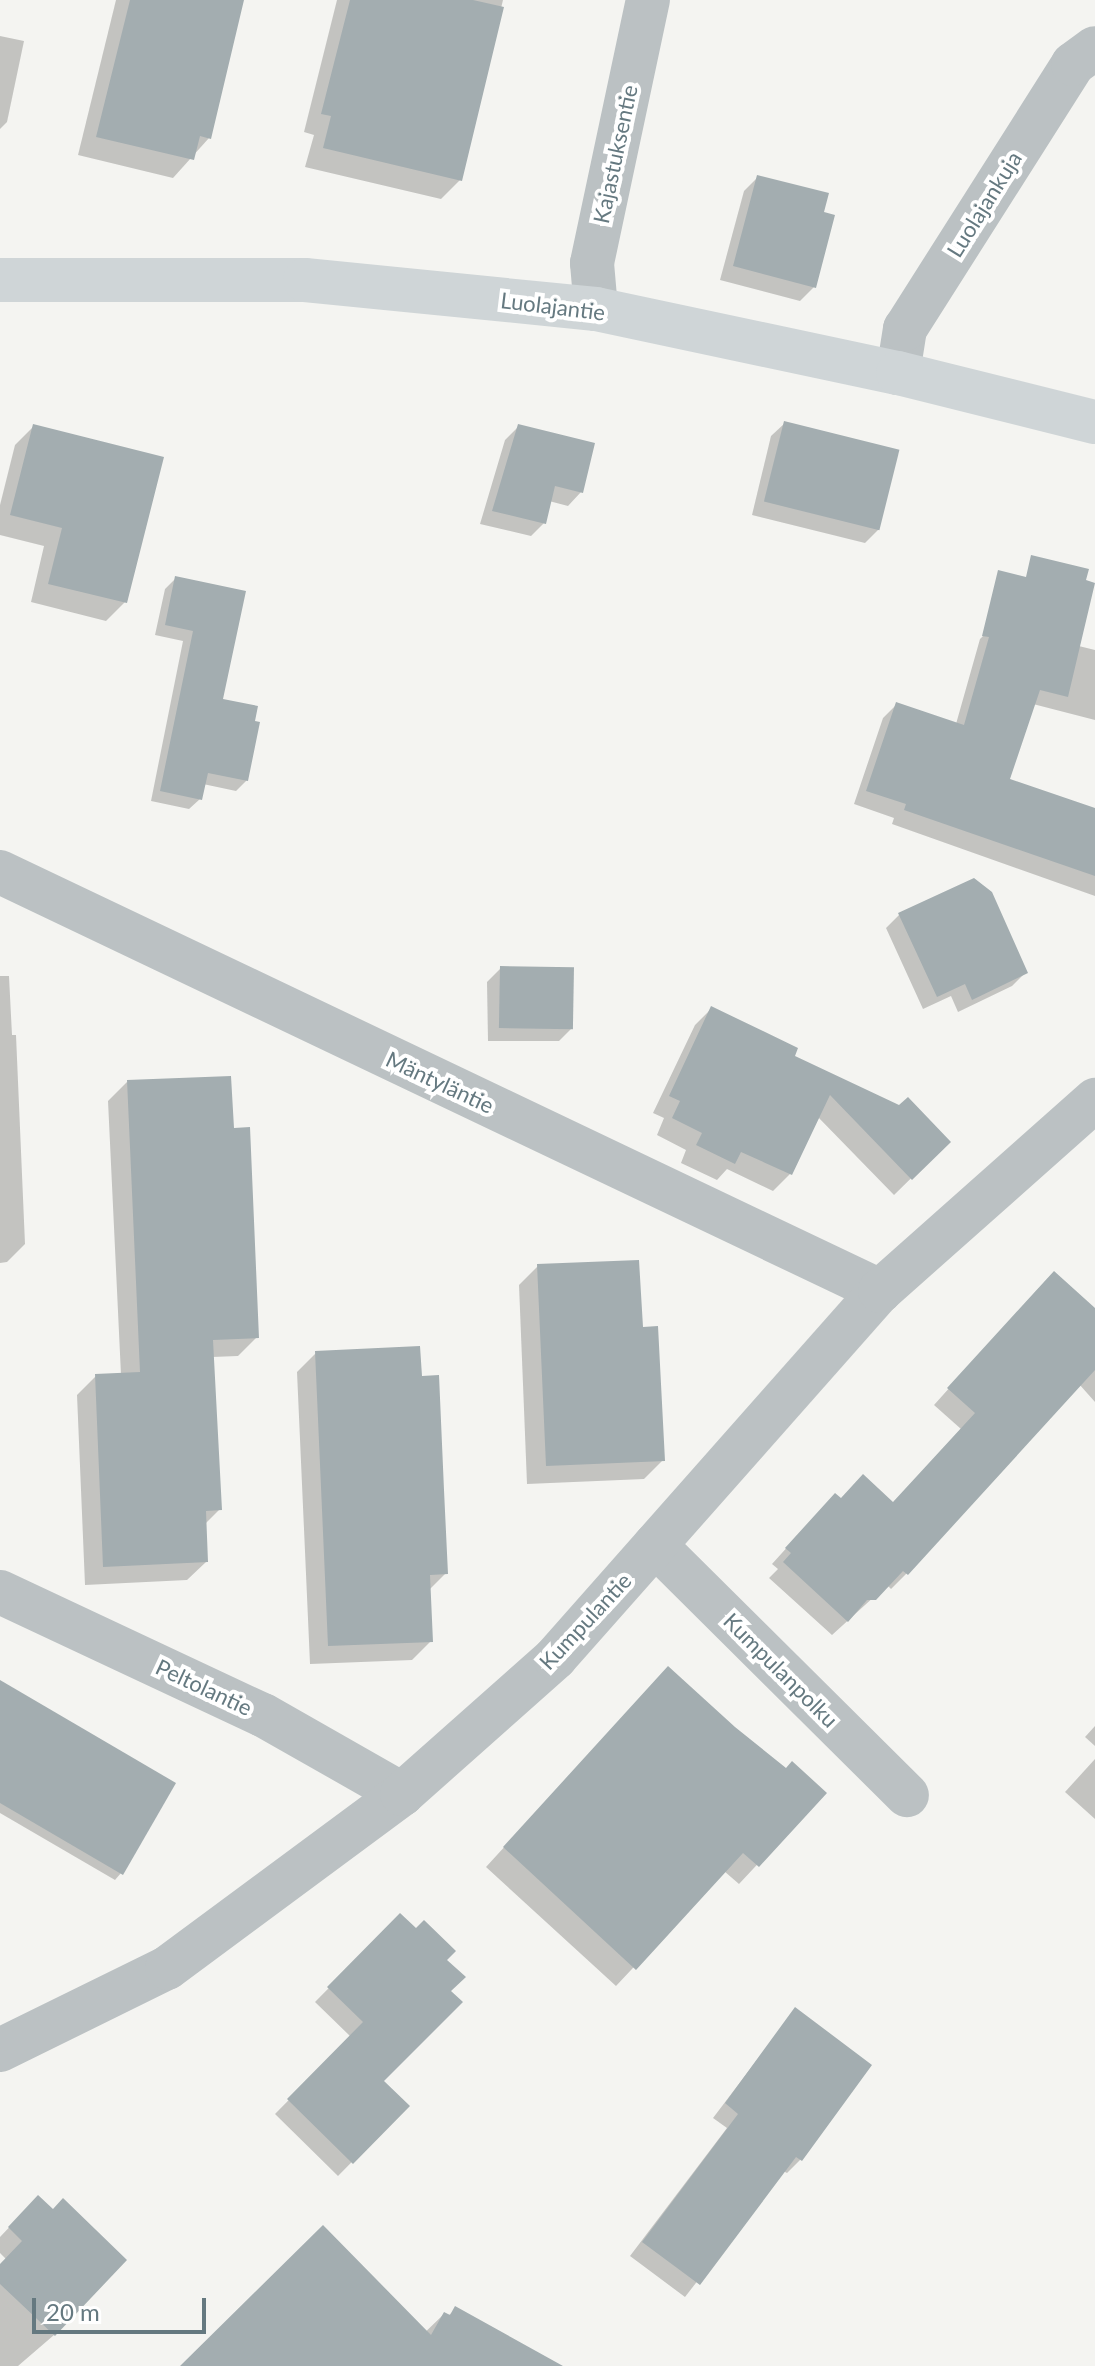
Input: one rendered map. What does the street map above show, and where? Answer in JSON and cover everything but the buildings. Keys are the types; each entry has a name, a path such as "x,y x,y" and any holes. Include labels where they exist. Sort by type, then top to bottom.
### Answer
{"main road":[{"name":"Luolajantie","path":"0,280 305,280 596,309 898,373 1095,422"}],"street":[{"name":"Kajastuksentie","path":"596,309 592,263 648,0"},
{"name":"Luolajankuja","path":"898,373 905,329 1073,64 1095,48"},
{"name":"Mäntyläntie","path":"0,872 880,1291"},
{"name":"Kumpulantie","path":"0,2050 167,1968 402,1794 555,1658 880,1291 1095,1100"},
{"name":"Kumpulanpolku","path":"655,1545 907,1795"},
{"name":"Peltolantie","path":"0,1592 263,1715 402,1794"}]}
